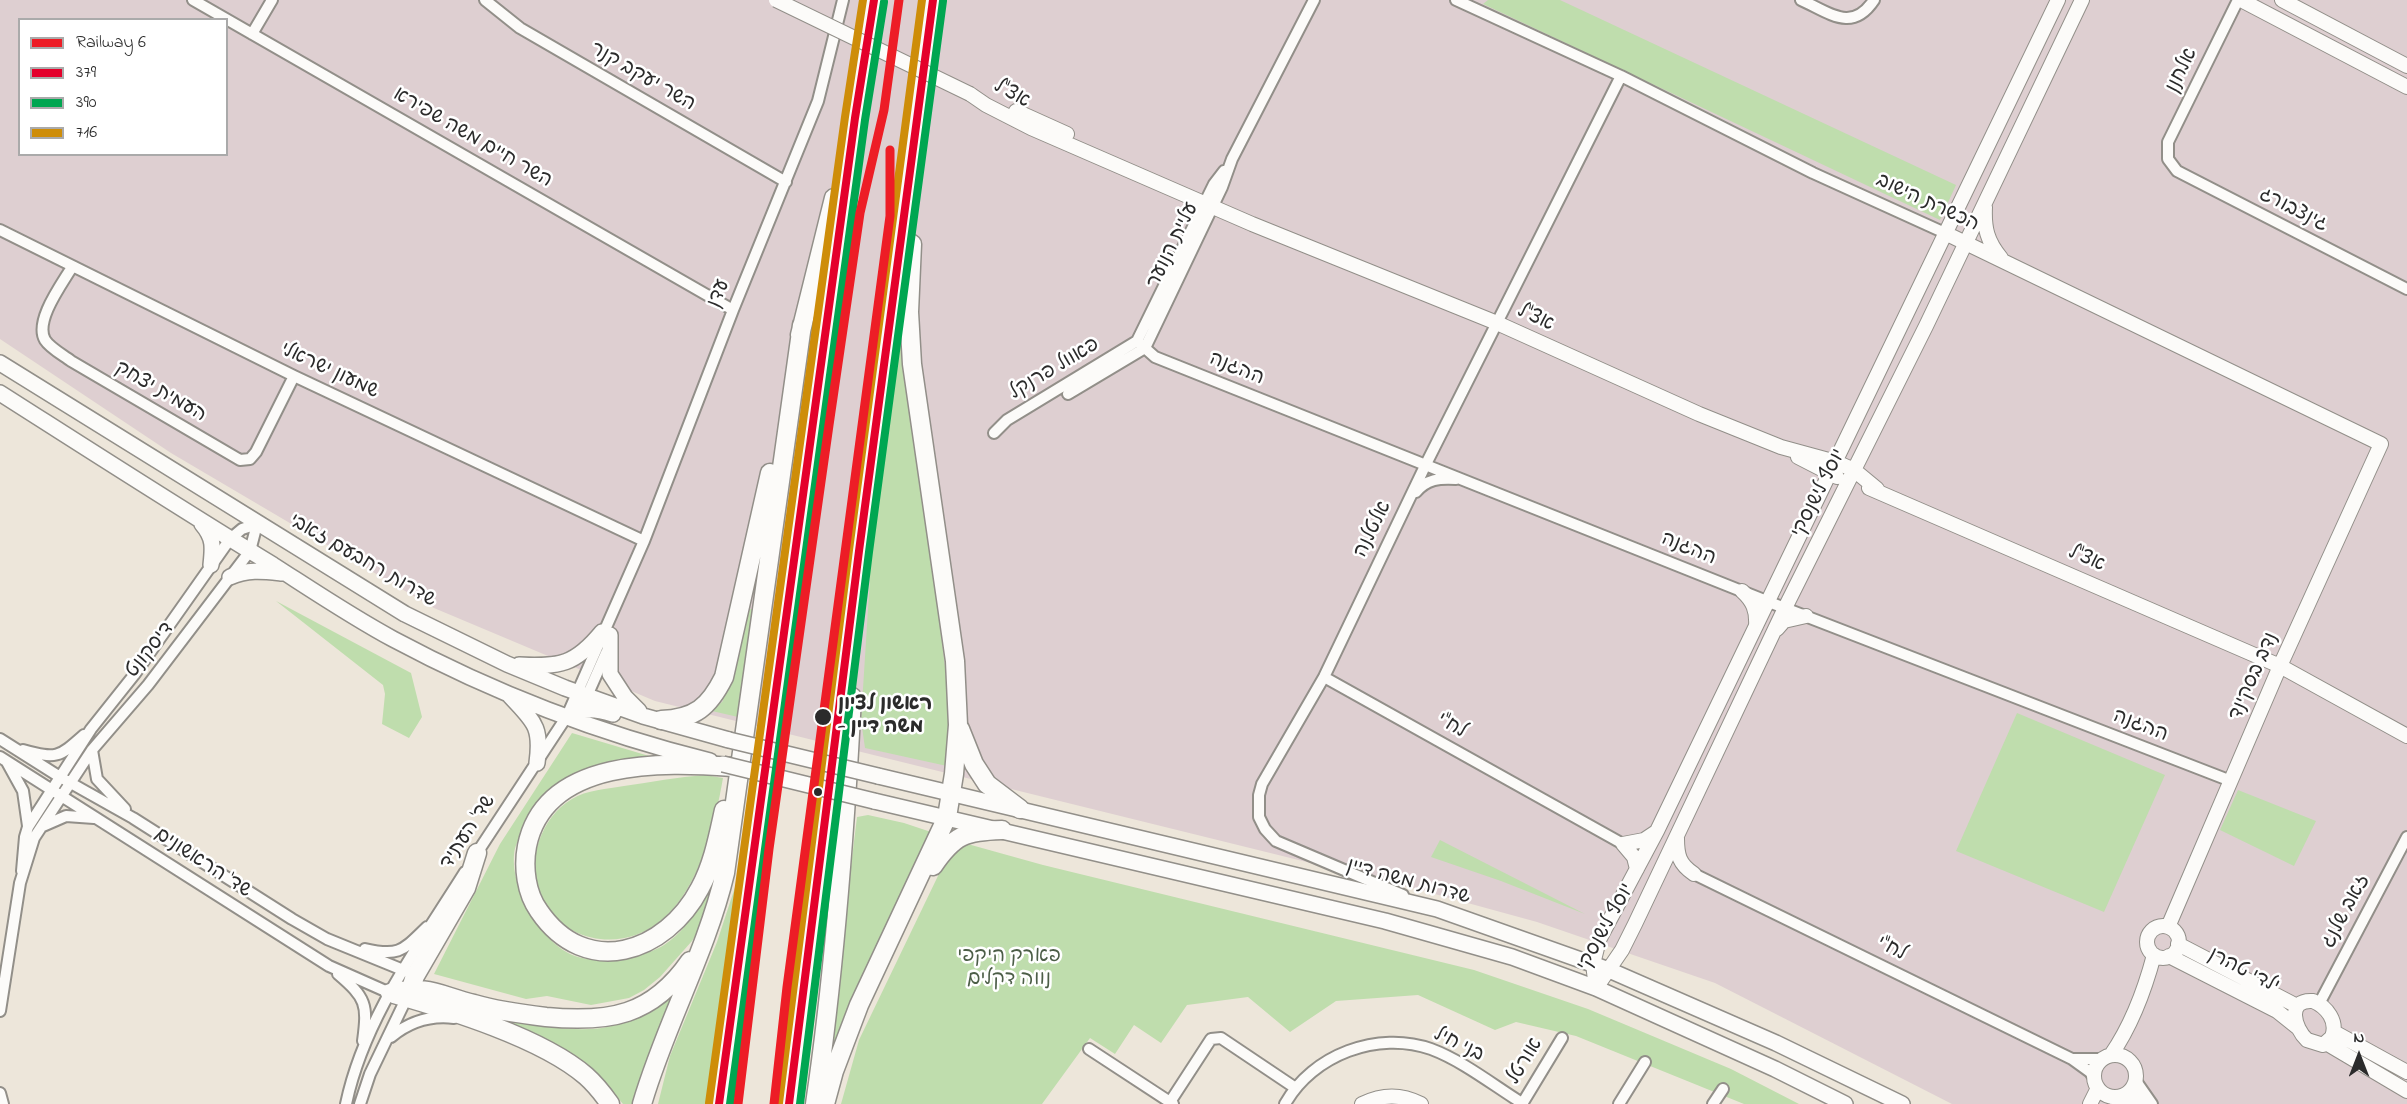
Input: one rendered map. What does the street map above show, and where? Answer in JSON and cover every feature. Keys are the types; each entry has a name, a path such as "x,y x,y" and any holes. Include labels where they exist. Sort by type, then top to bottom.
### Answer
{"highway":[{"path":"719,1104 855,118 874,0"},
{"path":"789,1104 859,551 933,0"},
{"path":"825,1104 844,1041 946,817 958,724 955,662 912,364 910,265 923,86"},
{"path":"652,718 679,720 691,716 707,704 717,692 724,677 802,325 855,118"},
{"path":"642,1104 661,1048 706,938 719,900 725,873 802,325"},
{"path":"815,1104 837,933 844,852 859,551"},
{"path":"726,766 675,763 629,767 580,782 558,796 536,820 526,853 528,888 538,910 553,928 572,941 596,950 609,951 636,948 650,942 673,926 693,900 711,864 747,709"},
{"path":"958,724 974,764 987,784 1020,809"},
{"path":"903,910 942,852 956,838 964,833 1002,830"},
{"path":"407,988 466,888 477,853"},
{"path":"407,988 565,1019 596,1020 617,1016 640,1006 670,986 706,938"},
{"path":"407,988 560,1057 586,1076 606,1100"}],"main road":[{"name":"שדרות רחבעם זאבי","path":"0,363 405,614 507,664 582,694 652,718 729,740"},
{"path":"0,393 392,639 567,716 640,742 726,766 1385,921 1512,957 1596,988 1775,1069 1845,1104"},
{"path":"198,519 211,534 214,545 211,565"},
{"path":"230,578 241,572 253,570 285,573"},
{"path":"606,634 610,674 625,697 652,718"},
{"path":"507,664 547,666 575,659 606,634"},
{"path":"506,691 529,717 538,732 537,763"},
{"path":"567,716 575,712 597,709 682,737 729,740"},
{"name":"שדרות משה דיין","path":"729,740 1437,909 1609,970 1776,1043 1902,1104"}],"street":[{"name":"השר חיים משה שפירא","path":"192,0 224,18"},
{"path":"252,34 272,0"},
{"name":"השר יעקב קנר","path":"485,0 520,28 786,182"},
{"name":"אצ\"ל","path":"776,0 970,94 986,105 1031,128 1210,202 1272,231 1497,322 1628,383 1833,468 2280,666 2407,736"},
{"name":"עדן","path":"567,716 582,694 818,100 843,0"},
{"name":"עליית הנוער","path":"1141,345 1210,202 1314,0"},
{"name":"הכשרת הישוב","path":"1456,0 1621,76 1940,236 1966,243 2381,444"},
{"path":"1801,0 1844,19 1859,16 1874,0"},
{"name":"יוסף לישנסקי","path":"1596,988 1593,964 1599,940 1658,831 1833,468 1940,236 2058,0"},
{"name":"יוסף לישנסקי","path":"1596,988 1622,950 1785,608 1966,243 2082,0"},
{"path":"2240,0 2407,87"},
{"name":"אלחנן","path":"2168,159 2168,142 2240,0"},
{"path":"2282,0 2407,66"},
{"name":"השר חיים משה שפירא","path":"228,20 733,310"},
{"name":"אלטלנה","path":"1437,909 1276,841 1265,829 1259,817 1258,806 1262,784 1324,677 1426,464 1621,76"},
{"name":"גינצבורג","path":"2168,159 2177,171 2407,289"},
{"path":"1985,203 1987,236 1991,246 2005,262"},
{"name":"שמעון ישראלי","path":"0,231 294,376 644,541"},
{"name":"העמית יצחק","path":"72,267 47,311 42,332 46,342 71,361 240,460 250,459 256,452 294,376"},
{"name":"פאוול פרנקל","path":"994,433 1007,420 1065,391 1141,345"},
{"name":"ההגנה","path":"1141,345 1155,357 1769,602 2231,781"},
{"name":"נדב בסקינד","path":"2168,927 2280,666 2381,444"},
{"path":"1409,499 1423,484 1431,480 1440,478 1466,480"},
{"path":"230,539 242,530 257,524"},
{"name":"דיסקונט","path":"57,792 71,783 92,750 148,685 230,578 250,551 257,524"},
{"name":"דיסקונט","path":"91,729 134,675 230,539"},
{"path":"1742,591 1751,599 1755,610 1756,629"},
{"path":"1773,633 1784,621 1806,616"},
{"path":"2271,687 2278,680 2297,676"},
{"name":"לח\"י","path":"1324,677 1623,844"},
{"name":"שד' העתיד","path":"360,1104 370,1074 437,917 567,716"},
{"path":"13,748 44,756 62,754 91,729"},
{"path":"22,871 28,852 57,792 60,777 91,729"},
{"name":"שד' הראשונים","path":"0,739 60,777 134,818 221,876 327,939"},
{"path":"92,750 97,779 134,818"},
{"path":"3,759 23,791 28,827"},
{"name":"שד' הראשונים","path":"3,759 329,966 407,988"},
{"path":"0,1011 22,871 25,837 28,827 57,792"},
{"path":"40,827 66,816 97,818"},
{"path":"1637,869 1634,857 1623,844 1644,840 1658,831"},
{"path":"1677,836 1680,860 1684,868 1694,874"},
{"name":"זאב שלנג","path":"2319,1004 2407,837"},
{"path":"1656,879 1680,871 1694,874"},
{"name":"לח\"י","path":"1694,874 2072,1059 2090,1072 2096,1083"},
{"path":"327,939 384,953 399,952 437,917"},
{"path":"2090,1104 2096,1083 2095,1068 2122,1039 2145,983 2162,956 2178,944 2176,934 2168,927 2154,928 2148,936 2148,947 2162,956"},
{"path":"327,939 407,988"},
{"name":"ילדי טהרן","path":"2178,944 2297,1006"},
{"path":"2129,1060 2131,1040 2162,956"},
{"name":"ילדי טהרן","path":"2162,956 2277,1011 2297,1027"},
{"path":"329,966 362,996 365,1023 360,1057"},
{"name":"שד' העתיד","path":"346,1104 360,1057 407,988"},
{"path":"2330,1038 2330,1015 2319,1004 2307,1001 2297,1006 2294,1014 2297,1027 2312,1043 2330,1038 2407,1072"},
{"path":"386,1041 403,1027 417,1021 443,1016 473,1019"},
{"path":"1089,1049 1171,1103 1211,1039 1221,1038 1294,1087"},
{"name":"אורטל","path":"1522,1104 1562,1038"},
{"path":"2330,1038 2407,1091"},
{"name":"בני חיל","path":"1285,1104 1294,1087 1310,1072 1344,1052 1387,1043 1411,1044 1431,1049 1448,1057 1522,1104"},
{"path":"2107,1057 2118,1055 2129,1060 2135,1068 2132,1087 2111,1101"},
{"name":"לח\"י","path":"2072,1059 2107,1057"},
{"path":"1619,1104 1645,1062"},
{"path":"2096,1083 2111,1101 2141,1104"},
{"path":"2132,1087 2146,1104"},
{"path":"2132,1087 2152,1104"},
{"path":"0,1093 3,1104"},
{"path":"1362,1104 1392,1096 1403,1097 1421,1104"}],"shaded area":[{"path":"0,0 2407,0 2407,1104 1952,1104 1715,983 1537,922 1424,891 655,701 434,608 171,453 0,339"}],"green space":[{"path":"1488,0 1560,0 1956,185 1940,220 1483,4"},
{"path":"897,337 904,338 949,699 950,733 947,766 865,748 861,720 870,547"},
{"path":"276,601 411,673 422,717 409,738 382,724 385,694 383,685"},
{"path":"747,609 757,609 738,717 712,711 723,701 721,695"},
{"path":"2017,713 2165,775 2104,912 1956,851"},
{"path":"572,733 649,756 609,762 587,770 523,832 514,855 514,869 523,899 540,928 563,950 585,959 620,959 655,950 685,926 701,902 722,849 704,922 692,941 660,977 629,998 591,1005 547,996 526,999 434,974 500,844"},
{"path":"705,775 723,778 710,834 687,889 677,905 664,918 640,933 616,939 591,937 569,929 551,914 539,893 534,869 541,835 561,807 578,796 590,792"},
{"path":"2238,790 2316,821 2294,866 2220,830"},
{"path":"868,815 931,832 836,1046 829,1047 857,817"},
{"path":"1440,840 1585,914 1431,857"},
{"name":"פארק היקפי נווה דקלים","path":"964,843 1043,865 1474,970 1588,1009 1731,1069 1799,1104 1744,1104 1576,1036 1516,1022 1495,1030 1418,995 1336,1001 1290,1032 1248,997 1187,1005 1161,1043 1134,1025 1115,1054 1090,1038 1042,1104 841,1104 859,1040 949,853"},
{"path":"740,872 711,1104 658,1104 670,1056 717,942"},
{"path":"684,979 637,1104 623,1104 597,1075 570,1054 539,1036 504,1020 557,1028 601,1028 622,1023 642,1014 662,1000"}],"rail line":[{"name":"6","path":"738,1104 769,849 829,425 860,213 884,110 899,0"},
{"name":"6","path":"774,1104 787,987 890,216 890,150"}],"transit line":[{"name":"716","path":"709,1103 863,0"},
{"name":"379","path":"719,1104 855,118 874,0"},
{"name":"716","path":"779,1103 922,0"},
{"name":"379","path":"789,1104 859,551 933,0"},
{"name":"390","path":"800,1104 869,552 943,1"},
{"name":"390","path":"730,1104 865,120 884,2"}],"place":[{"name":"ראשון לציון - משה דיין","path":"823,717"}]}
